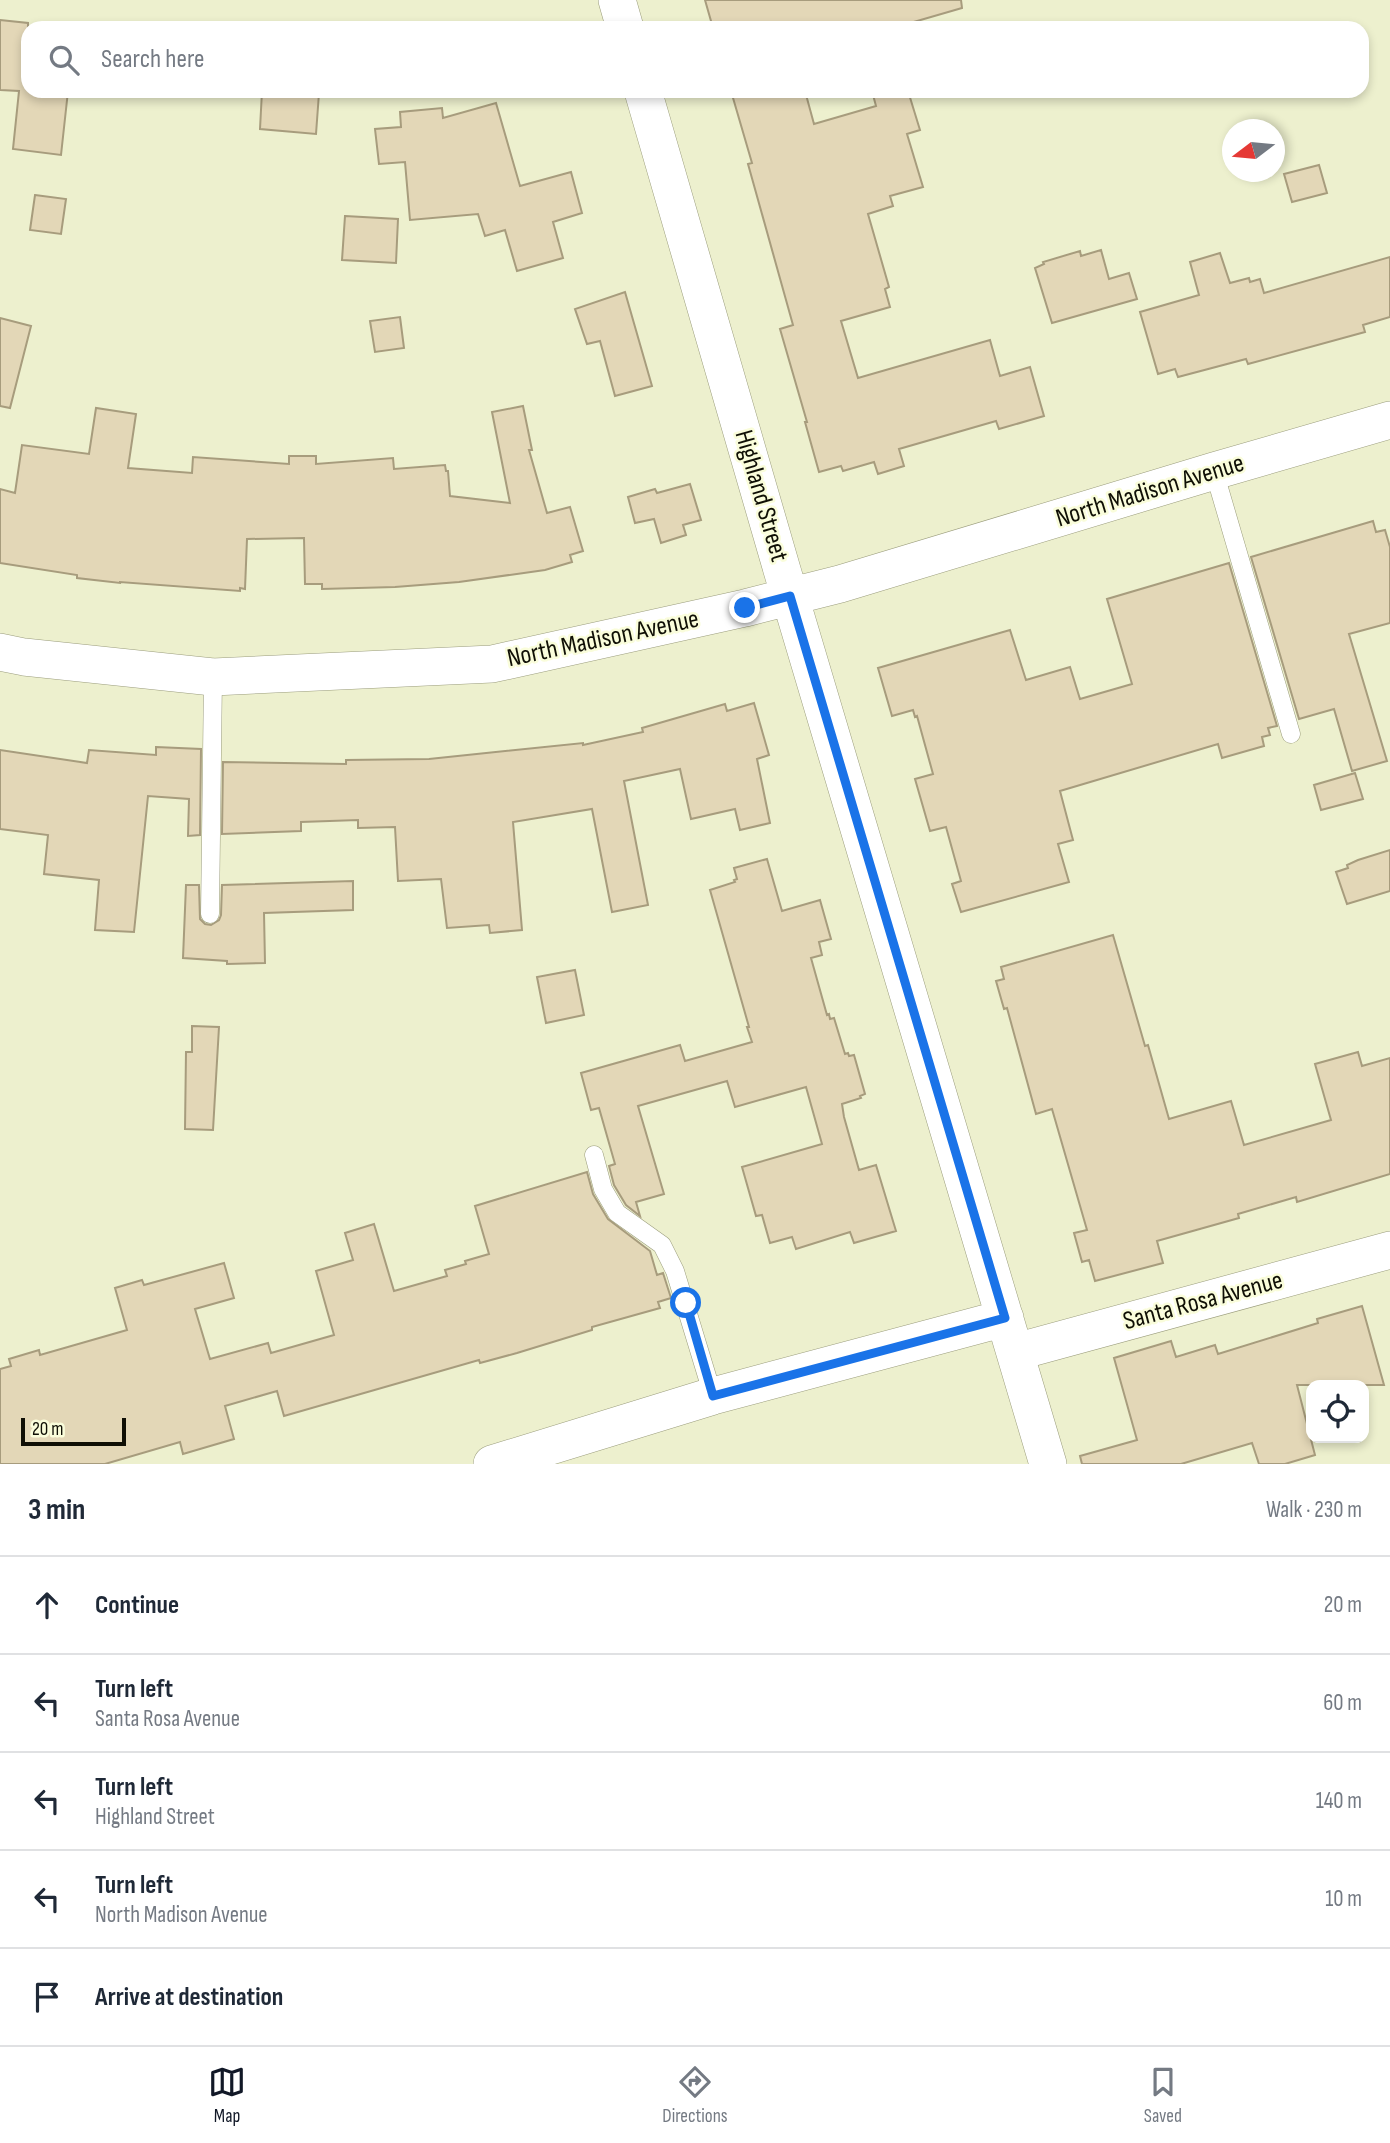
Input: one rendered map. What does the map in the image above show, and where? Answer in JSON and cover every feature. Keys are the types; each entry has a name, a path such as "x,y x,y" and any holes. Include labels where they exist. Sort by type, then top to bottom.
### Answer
{"street":[{"path":"617,0 623,21"},
{"name":"Highland Street","path":"645,98 1048,1464"},
{"name":"North Madison Avenue","path":"0,652 24,657 213,677 492,664 745,608 840,584 1390,420"},
{"name":"Santa Rosa Avenue","path":"1016,1352 1390,1250"},
{"path":"492,1464 713,1396 1005,1318"}],"lane":[{"path":"1214,471 1291,734"},
{"path":"210,915 213,677"},
{"path":"594,1156 603,1189 617,1213 662,1245 675,1271 713,1396"}],"building":[{"path":"705,0 961,0 962,8 917,21 711,21"},
{"path":"0,20 21,22 21,98 67,98 61,155 13,149 19,91 0,90"},
{"path":"262,98 319,98 316,134 260,129"},
{"path":"733,98 807,98 814,124 876,106 874,98 910,98 920,130 907,134 923,187 890,196 893,206 868,214 889,287 885,289 890,307 841,321 858,378 990,340 1000,376 1030,367 1044,416 999,429 996,421 899,449 904,466 878,474 874,462 843,471 841,466 819,472 780,329 793,325 748,164 752,163"},
{"path":"496,103 520,186 571,172 582,213 553,222 563,258 517,271 505,230 485,236 478,214 410,220 405,162 379,164 375,129 401,127 400,112 442,108 443,118"},
{"path":"1319,165 1327,193 1292,202 1285,174"},
{"path":"35,195 66,199 61,234 30,230"},
{"path":"345,216 398,219 396,263 342,260"},
{"path":"1101,250 1109,279 1129,273 1137,299 1052,323 1035,268 1044,264 1043,262 1080,251 1081,256"},
{"path":"1220,253 1230,283 1249,278 1250,282 1260,279 1264,293 1390,257 1390,317 1363,325 1365,332 1248,364 1246,359 1178,377 1175,369 1158,374 1140,312 1199,295 1190,262"},
{"path":"625,292 652,386 615,396 600,341 587,344 575,309"},
{"path":"400,317 404,348 375,352 370,321"},
{"path":"0,318 31,326 10,408 0,406"},
{"path":"523,406 532,450 529,450 547,513 570,507 583,551 570,555 572,562 545,570 459,582 322,589 322,584 305,584 304,538 247,539 245,589 240,588 240,591 77,578 77,575 0,563 0,489 15,493 22,445 89,454 96,408 136,414 128,468 192,473 193,457 289,464 289,456 316,456 316,464 393,458 394,469 445,465 450,496 510,503 492,412"},
{"path":"690,484 701,520 683,525 686,535 661,543 654,519 635,523 628,497 655,489 657,493"},
{"path":"1373,521 1376,532 1385,530 1390,547 1390,623 1349,634 1387,761 1352,771 1334,709 1299,719 1251,557"},
{"path":"1229,563 1277,726 1268,728 1270,735 1262,737 1264,746 1222,758 1218,744 1060,791 1073,840 1058,844 1069,882 961,912 952,884 961,881 946,827 930,831 915,779 933,774 917,716 915,717 913,710 892,716 878,668 1010,630 1026,680 1070,667 1080,699 1132,684 1107,599"},
{"path":"754,703 769,755 757,759 770,823 740,830 735,809 691,819 680,769 624,781 648,905 612,912 592,809 513,822 522,930 490,933 489,925 447,928 441,879 398,881 395,827 358,828 358,820 301,822 301,831 222,834 223,762 346,764 346,760 429,759 583,745 643,732 642,728 725,704 727,711"},
{"path":"156,747 201,749 200,835 188,836 189,799 148,796 134,932 95,930 99,880 44,874 48,835 0,829 0,750 87,763 89,750 156,755"},
{"path":"1355,773 1363,799 1321,810 1314,785"},
{"path":"1390,850 1390,891 1347,904 1336,872 1348,868 1347,865 1358,860"},
{"path":"767,859 782,911 820,900 831,939 819,942 822,955 811,958 827,1015 829,1014 830,1019 834,1018 845,1054 854,1055 865,1094 842,1104 844,1117 859,1170 876,1165 896,1231 854,1243 850,1232 796,1249 792,1237 770,1243 762,1215 756,1216 742,1167 822,1144 806,1087 735,1107 727,1081 638,1106 664,1194 636,1202 640,1216 626,1205 614,1185 609,1166 615,1164 599,1108 591,1110 581,1073 680,1045 685,1061 752,1042 710,890 735,882 737,879 734,868"},
{"path":"353,881 353,910 264,913 265,963 227,964 227,961 183,958 186,885 199,885 200,919 211,925 219,920 221,915 222,885"},
{"path":"1113,935 1169,1119 1231,1101 1244,1145 1331,1120 1315,1064 1358,1052 1362,1066 1390,1058 1390,1174 1297,1202 1296,1197 1238,1214 1239,1218 1157,1241 1163,1263 1095,1281 1089,1260 1082,1262 1074,1233 1087,1230 1052,1109 1036,1114 1007,1008 1004,1009 996,981 1004,979 1001,967"},
{"path":"575,970 584,1015 546,1023 537,977"},
{"path":"192,1026 219,1027 213,1130 185,1129 186,1052 192,1052"},
{"path":"587,1172 593,1194 608,1219 650,1251 657,1275 663,1273 671,1298 658,1302 660,1308 592,1327 592,1330 517,1353 480,1363 479,1360 284,1416 277,1391 225,1406 234,1439 183,1454 180,1442 105,1464 0,1464 0,1369 11,1366 9,1359 39,1350 40,1355 127,1330 115,1288 142,1280 144,1285 224,1263 234,1298 195,1309 210,1359 268,1343 271,1353 334,1335 316,1271 353,1260 345,1233 374,1224 394,1291 447,1276 445,1270 489,1254 475,1206"},
{"path":"1362,1306 1384,1385 1369,1385 1369,1380 1306,1380 1306,1385 1297,1385 1306,1420 1306,1443 1312,1443 1315,1455 1285,1464 1259,1464 1252,1443 1181,1464 1082,1464 1080,1456 1137,1440 1114,1358 1171,1341 1176,1357 1215,1345 1218,1354 1318,1323 1317,1319"}],"route":[{"path":"686,1303 713,1396 1005,1318 790,596 745,608"}]}
